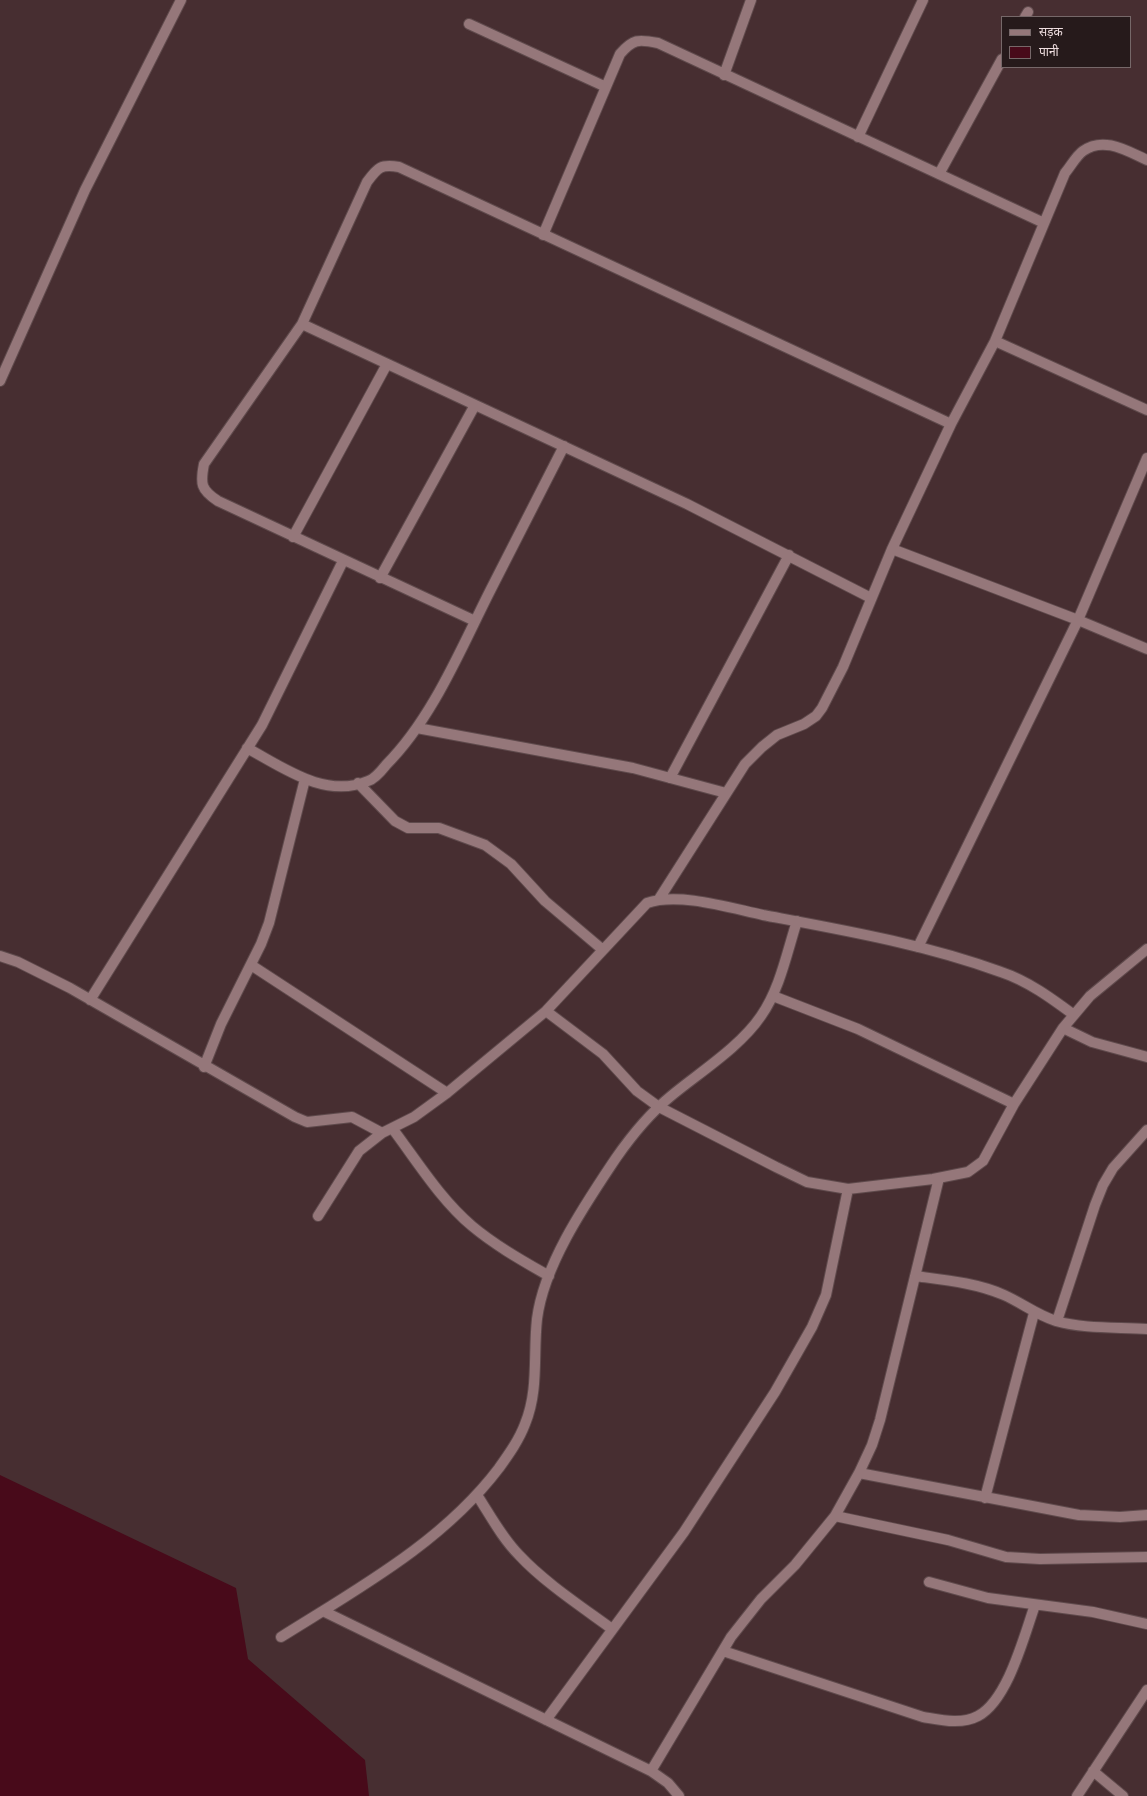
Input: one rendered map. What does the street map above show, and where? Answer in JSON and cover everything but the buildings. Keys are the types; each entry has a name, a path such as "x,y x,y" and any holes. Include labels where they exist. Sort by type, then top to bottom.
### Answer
{"street":[{"path":"0,381 85,190 181,0"},
{"path":"724,75 752,0"},
{"path":"858,137 923,0"},
{"path":"469,24 606,88"},
{"path":"543,235 620,54 630,43 643,40 658,43 1044,223"},
{"path":"939,174 1001,61"},
{"path":"659,899 745,764 777,735 816,716 822,708 843,667 892,548 951,424 995,341 1065,173 1083,151 1098,145 1114,144 1147,160"},
{"path":"475,621 343,561 218,501 206,493 201,479 204,464 302,324 367,182 376,171 385,165 400,167 951,424"},
{"path":"302,324 687,504 871,598"},
{"path":"995,341 1147,410"},
{"path":"293,537 387,364"},
{"path":"380,578 475,405"},
{"path":"248,748 305,779 322,785 348,785 369,781 384,768 404,747 441,687 564,446"},
{"path":"918,947 1078,620 1147,458"},
{"path":"892,548 1078,620 1147,649"},
{"path":"670,778 789,555"},
{"path":"90,1000 262,725 343,561"},
{"path":"417,728 633,768 726,793"},
{"path":"204,1066 220,1024 261,944 274,909 305,779"},
{"path":"358,783 395,821 408,828 440,828 485,845 511,864 545,901 603,950"},
{"path":"318,1216 359,1151 382,1133 414,1117 447,1093 546,1011 647,903 659,899 696,902 884,938 918,947 1002,972 1046,994 1074,1015"},
{"path":"281,1637 379,1576 421,1545 457,1515 477,1495 508,1455 525,1426 531,1406 535,1383 538,1317 549,1276 570,1230 616,1159 641,1124 659,1107 740,1040 761,1017 773,996 797,921"},
{"path":"546,1011 603,1054 637,1091 659,1107 807,1182 848,1189 938,1178 968,1172 983,1161 1014,1104 1063,1028 1090,996 1147,949"},
{"path":"0,956 18,962 90,1000 301,1120 307,1122 320,1122 352,1117 382,1133"},
{"path":"251,965 447,1093"},
{"path":"773,996 858,1029 1014,1104"},
{"path":"1063,1028 1092,1042 1147,1057"},
{"path":"392,1128 436,1188 471,1225 502,1248 549,1276"},
{"path":"1057,1321 1103,1185 1113,1168 1147,1130"},
{"path":"651,1771 723,1651 761,1599 795,1565 835,1516 859,1473 872,1445 880,1420 938,1178"},
{"path":"546,1720 684,1532 775,1392 812,1327 826,1295 848,1189"},
{"path":"915,1276 980,1287 1005,1296 1034,1312 1057,1321 1070,1324 1147,1330"},
{"path":"985,1498 1034,1312"},
{"path":"859,1473 1079,1515 1120,1517 1147,1515"},
{"path":"477,1495 502,1534 519,1555 557,1588 612,1629"},
{"path":"835,1516 948,1540 1006,1557 1040,1559 1147,1557"},
{"path":"929,1582 988,1598 1093,1612 1147,1624"},
{"path":"723,1651 923,1717 943,1721 962,1721 978,1716 990,1707 1005,1685 1035,1605"},
{"path":"323,1611 651,1771 668,1783 679,1796"},
{"path":"1077,1796 1147,1690"},
{"path":"1093,1771 1123,1796"}],"water":[{"path":"0,1475 236,1588 248,1659 365,1760 369,1796 0,1796"}]}
